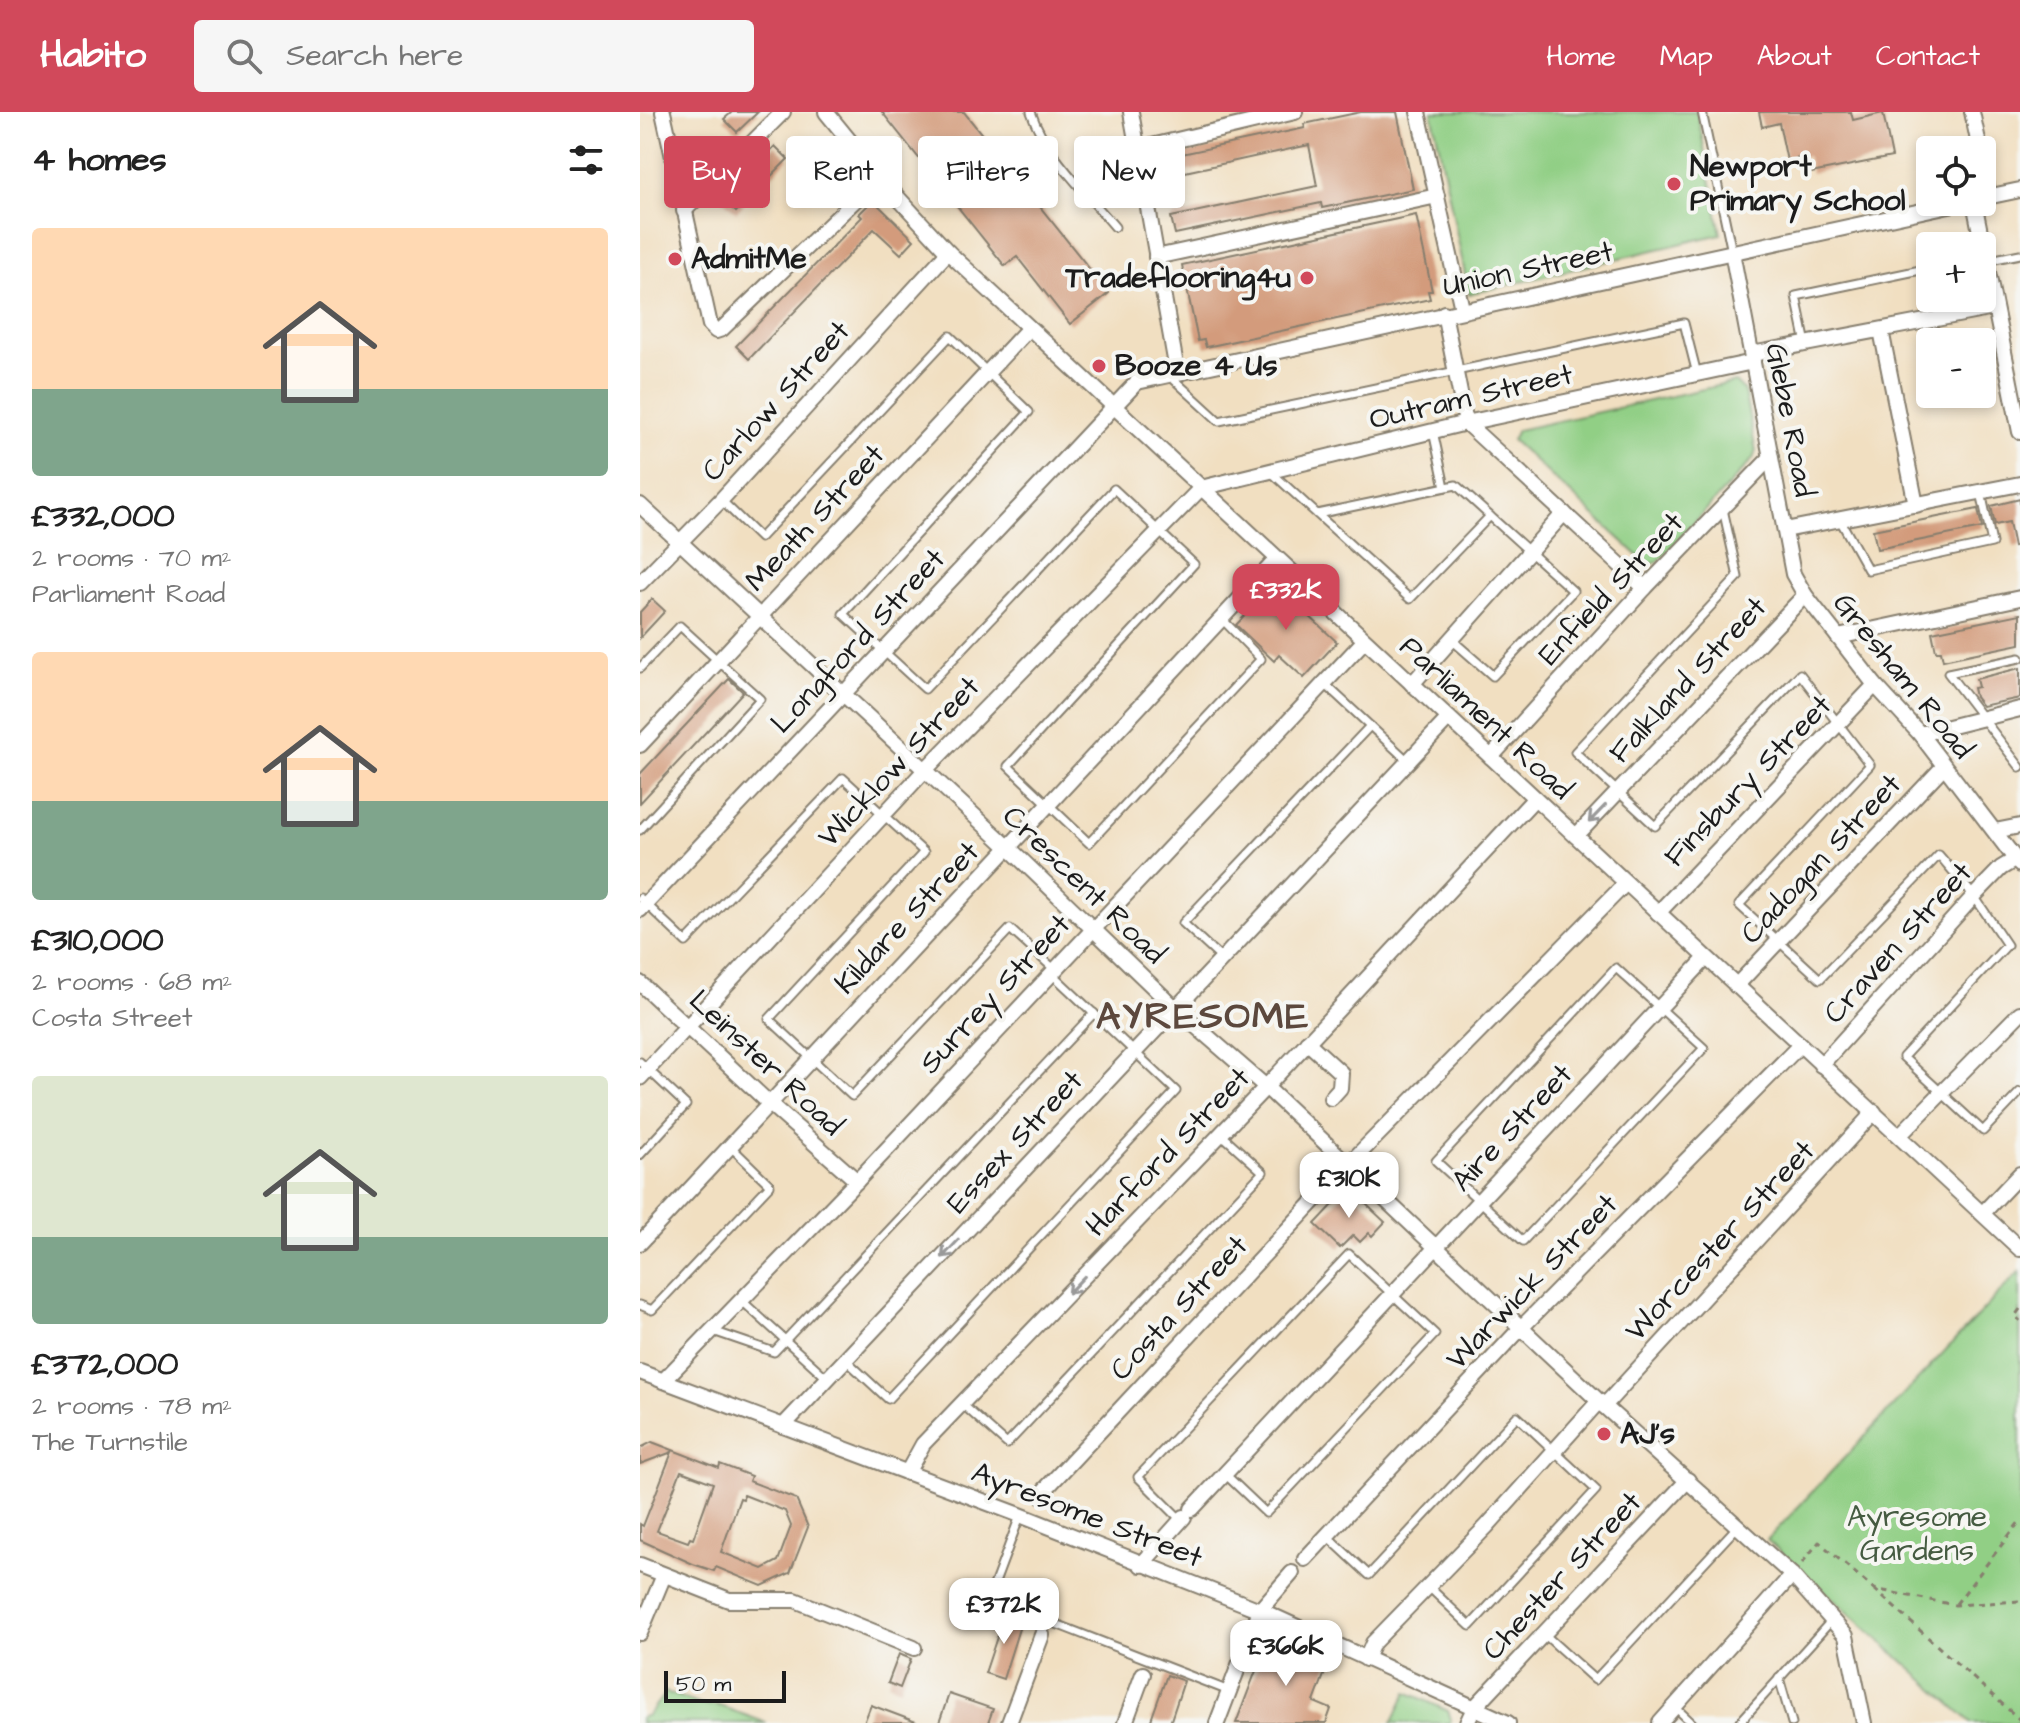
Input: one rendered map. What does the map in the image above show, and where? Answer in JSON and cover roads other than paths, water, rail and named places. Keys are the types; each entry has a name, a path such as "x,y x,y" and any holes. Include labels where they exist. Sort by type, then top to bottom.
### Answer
{"street":[{"path":"663,112 710,325 716,331 722,329 847,208"},
{"path":"684,211 783,112"},
{"name":"Parliament Road","path":"826,112 846,136"},
{"path":"1131,112 1136,136"},
{"path":"1185,138 1295,112"},
{"path":"1418,112 1462,309"},
{"path":"1972,112 1977,136"},
{"path":"1996,195 2020,190"},
{"path":"1156,257 1437,196"},
{"name":"Parliament Road","path":"902,202 948,252 1029,328 2020,1249"},
{"path":"1148,208 1173,373"},
{"name":"Union Street","path":"1113,406 1137,382 1173,373 1916,212"},
{"name":"Carlow Street","path":"640,583 721,500 948,252"},
{"name":"Glebe Road","path":"1732,252 1793,574 1805,595"},
{"name":"Outram Street","path":"1201,488 1466,423 1697,374 1806,344 1974,312"},
{"path":"1995,312 2019,428"},
{"path":"1444,313 1466,423 1645,588"},
{"name":"Meath Street","path":"640,745 1029,328"},
{"path":"1881,330 1916,505"},
{"name":"Longford Street","path":"642,904 884,652 1113,406"},
{"name":"Enfield Street","path":"1491,757 1645,588 1771,457"},
{"path":"1785,530 2020,484"},
{"name":"Wicklow Street","path":"643,1070 688,1027 925,770 1201,488"},
{"name":"Crescent Road","path":"640,505 1008,847 1176,1009 1266,1087 1602,1404 1792,1575 1846,1636 1864,1723"},
{"path":"1412,684 1564,513"},
{"name":"Kildare Street","path":"640,1243 1277,559"},
{"name":"Falkland Street","path":"1576,836 1805,595"},
{"name":"Gresham Road","path":"1805,595 1875,685 1920,734 2018,862"},
{"path":"1838,637 2020,598"},
{"name":"Surrey Street","path":"663,1381 857,1181 1364,641"},
{"name":"Finsbury Street","path":"1658,913 1875,685"},
{"path":"1920,734 2020,709"},
{"name":"Essex Street","path":"783,1426 1449,718"},
{"name":"Cadogan Street","path":"1736,986 1943,767"},
{"name":"Harford Street","path":"907,1473 923,1444 1266,1087 1535,798"},
{"path":"1995,831 2020,826"},
{"name":"Craven Street","path":"1821,1065 2001,868 2018,862"},
{"name":"Costa Street","path":"1040,1495 1347,1166 1626,883"},
{"name":"Aire Street","path":"1141,1565 1706,958"},
{"name":"Leinster Road","path":"640,983 857,1181"},
{"path":"1900,1135 2020,1013"},
{"path":"1307,1042 1341,1073 1340,1088 1331,1098"},
{"name":"Warwick Street","path":"1305,1559 1521,1328 1800,1045"},
{"name":"Worcester Street","path":"1366,1659 1373,1643 1602,1404 1874,1112"},
{"path":"1983,1213 2020,1174"},
{"name":"Ayresome Street","path":"640,1372 1020,1515 1260,1610 1508,1723"},
{"name":"Chester Street","path":"1467,1723 1474,1708 1688,1480"},
{"path":"640,1565 729,1600 795,1600 914,1648"},
{"path":"1217,1723 1260,1610 1292,1573"},
{"path":"640,1633 664,1575"},
{"path":"1660,1723 1792,1575"},
{"path":"1009,1723 1042,1635"},
{"path":"1125,1723 1143,1674"}],"lane":[{"path":"1031,112 1036,128 1049,149 1115,227"},
{"path":"1702,112 1732,252"},
{"path":"1996,259 2020,254"},
{"path":"1806,344 1796,296 1916,271"},
{"path":"1943,312 1944,318"},
{"path":"1173,373 1219,421 1684,323 1697,374"},
{"path":"721,500 760,538 950,336 989,372 1029,412 843,614 925,689 1114,489 1194,564 1008,766 1089,843 1261,659 1222,619"},
{"path":"1433,431 1445,487"},
{"path":"1271,472 1410,599 1490,516"},
{"path":"1317,514 1456,485 1573,591 1493,676 1452,640"},
{"path":"1840,520 1868,570 1992,543 1981,492"},
{"path":"1723,507 1738,577 1575,752 1655,826 1800,674 1870,765 1739,905 1820,979 1939,855 1974,896 2007,945 1903,1057 1983,1131 2020,1092"},
{"path":"640,668 680,626 760,699 640,830"},
{"path":"2020,658 1948,673 2020,767"},
{"path":"1325,684 1408,761"},
{"path":"1223,960 1183,923 1370,726"},
{"path":"642,904 686,942 843,778 924,852 769,1019 852,1096 1010,929 1176,1091 888,1399 846,1360"},
{"path":"1616,968 1704,1048 1523,1241 1480,1201 1436,1161 1616,968"},
{"path":"711,1331 774,1352 1094,1013"},
{"path":"640,1155 686,1105 643,1070"},
{"path":"962,1404 1007,1444 1263,1172 1221,1134"},
{"path":"640,1305 652,1310 770,1185 730,1146"},
{"path":"1186,1515 1138,1477 1349,1254 1435,1334 1266,1513 1225,1474"},
{"path":"741,1300 828,1379"},
{"path":"1327,1536 1369,1575 1517,1416 1596,1490 1470,1626 1428,1587"},
{"path":"1020,1515 993,1588 992,1596 997,1601 1229,1691"},
{"path":"1544,1634 1595,1680 1737,1527"},
{"path":"1739,1723 1832,1620"},
{"path":"1779,1678 1792,1723"},
{"path":"1675,1707 1692,1723"}],"place":[{"name":"Newport Primary School","path":"1674,184"},
{"name":"AdmitMe","path":"675,259"},
{"name":"Tradeflooring4u","path":"1307,278"},
{"name":"Booze 4 Us","path":"1099,366"},
{"name":"AJ’s","path":"1604,1434"}],"district":[{"name":"AYRESOME","path":"1203,1017"}],"park label":[{"name":"Ayresome Gardens","path":"1917,1534"}]}
